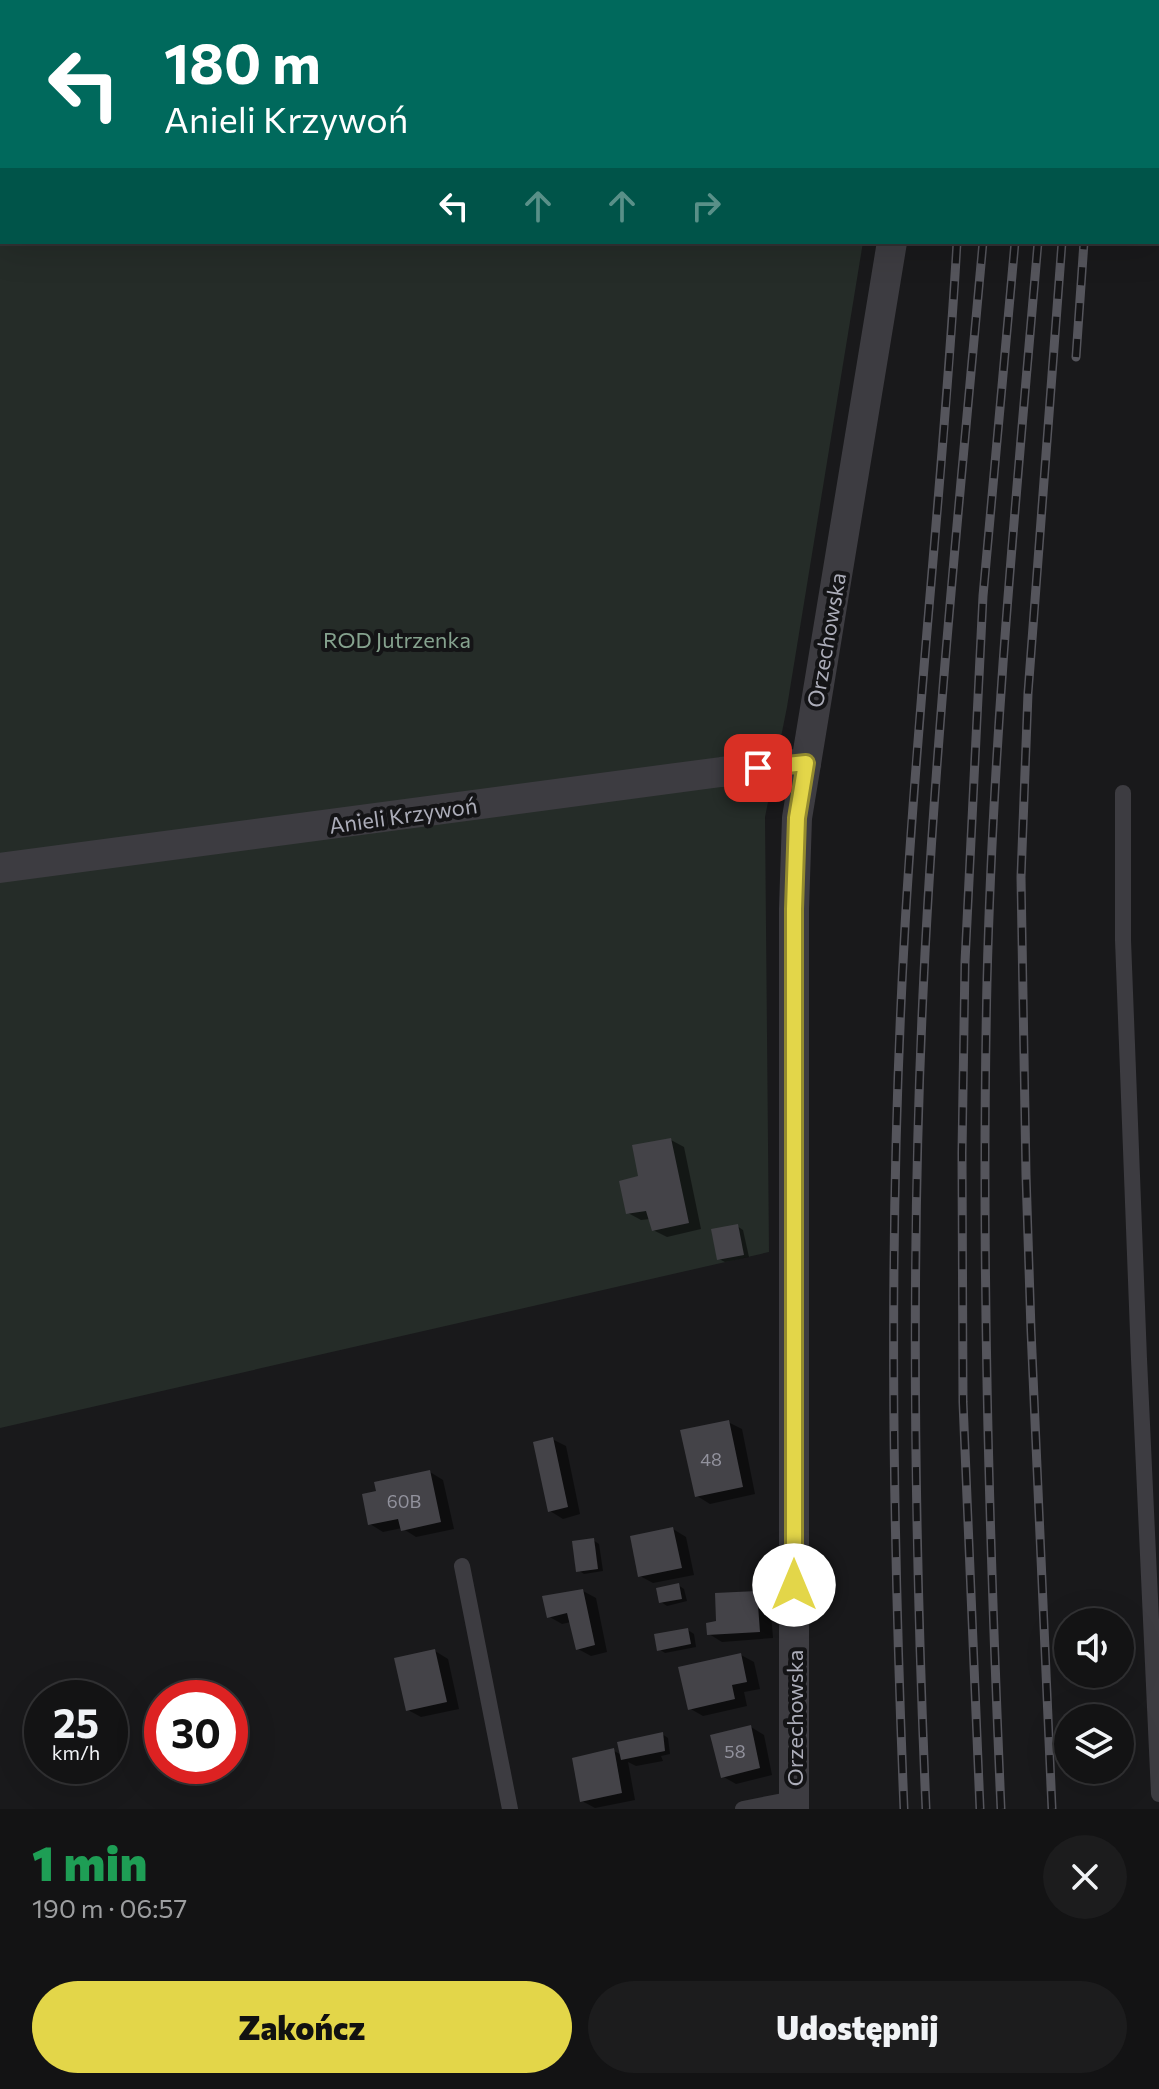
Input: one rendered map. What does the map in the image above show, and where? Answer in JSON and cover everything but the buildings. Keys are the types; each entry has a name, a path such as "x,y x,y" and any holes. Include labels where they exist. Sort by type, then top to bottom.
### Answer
{"street":[{"name":"Orzechowska","path":"794,1804 794,909 797,818 892,244"},
{"name":"Anieli Krzywoń","path":"0,868 806,763"}],"lane":[{"path":"1123,793 1123,940 1159,1794"},
{"path":"462,1566 510,1809"},
{"path":"743,1809 794,1804"}],"green space":[{"name":"ROD Jutrzenka","path":"0,244 863,244 787,707 765,817 769,1252 0,1428"}],"railway":[{"path":"904,1809 895,1478 896,1147 910,840 957,244"},
{"path":"926,1809 915,1391 920,1077 935,790 983,244"},
{"path":"980,1809 963,1402 965,962 983,596 1015,244"},
{"path":"1001,1809 987,1395 987,981 1000,703 1038,244"},
{"path":"1052,1809 1031,1330 1021,877 1028,693 1062,244"},
{"path":"1076,357 1084,244"}],"route":[{"path":"758,768 806,763 797,818 794,909 794,1585"}]}
